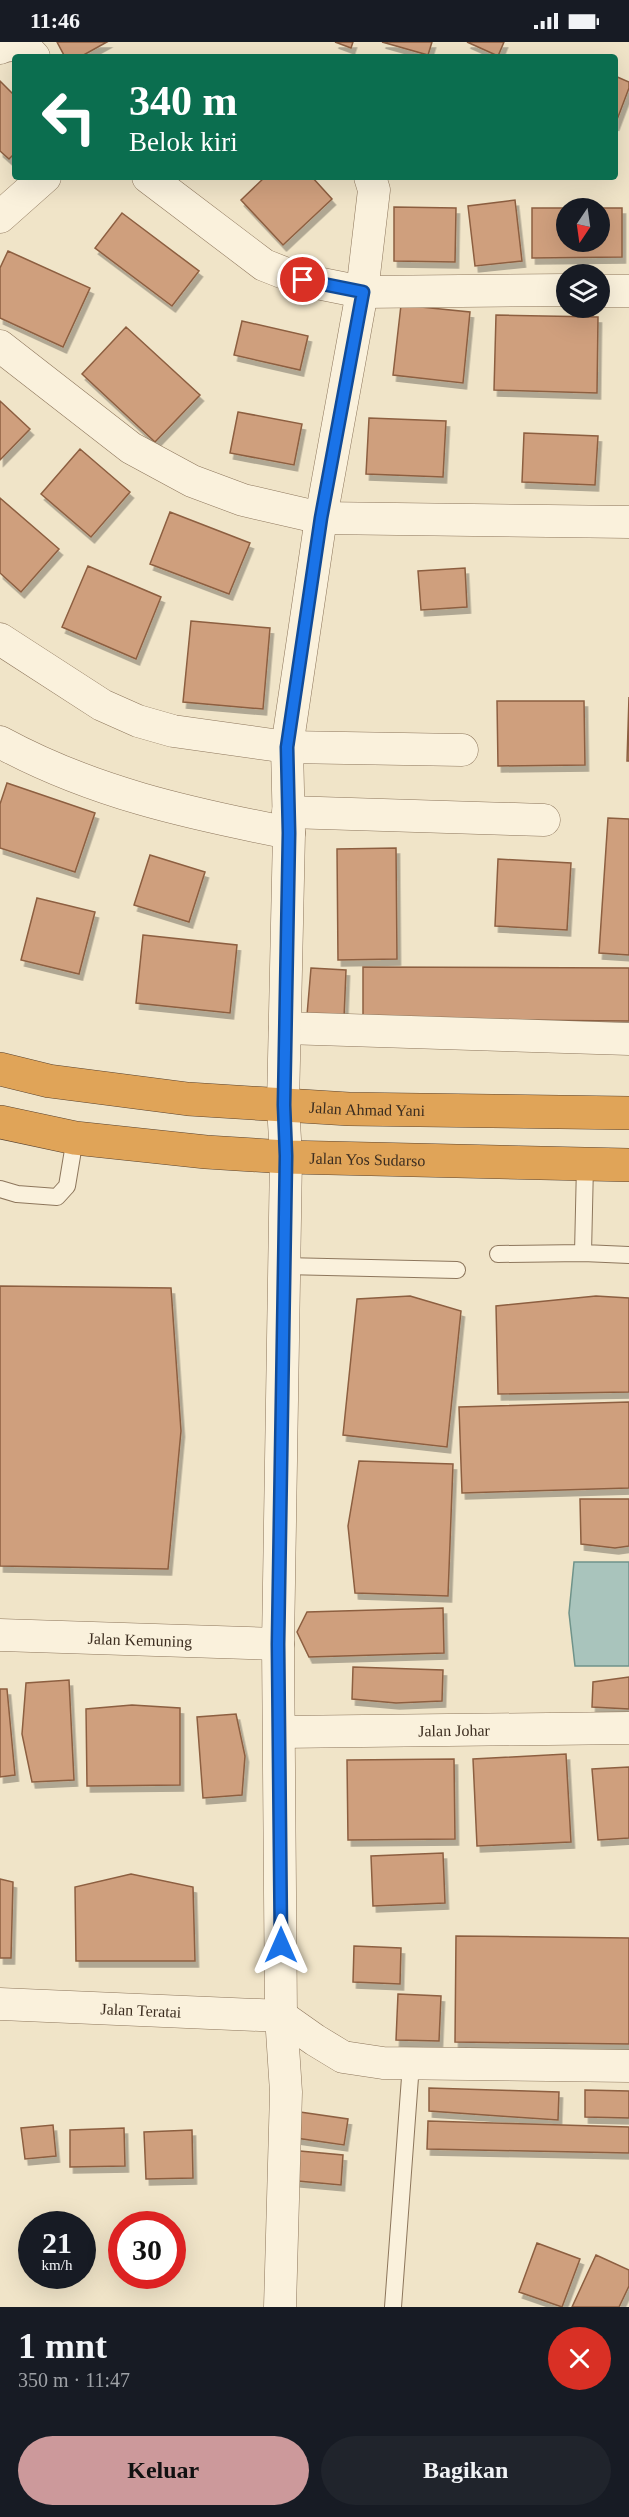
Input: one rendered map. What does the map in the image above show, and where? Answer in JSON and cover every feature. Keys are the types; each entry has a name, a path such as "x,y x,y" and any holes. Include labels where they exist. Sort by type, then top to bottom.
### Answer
{"highway":[{"name":"Jalan Ahmad Yani","path":"0,1069 49,1081 188,1099 349,1109 629,1113"},
{"name":"Jalan Yos Sudarso","path":"0,1122 75,1138 206,1152 629,1165"}],"street":[{"path":"0,48 6,44 17,44 31,54"},
{"path":"0,217 42,180"},
{"path":"152,180 264,265 303,280 363,292 556,290"},
{"path":"280,2307 286,2091 281,2016 278,1644 285,1266 287,747 321,518 363,292 375,181"},
{"path":"610,291 629,291"},
{"path":"0,346 131,448 192,481 243,500 321,518 629,522"},
{"path":"0,639 102,705 138,721 173,731 287,747 462,750"},
{"path":"0,742 105,790 204,817 288,822 544,820"},
{"path":"285,1028 629,1039"},
{"name":"Jalan Kemuning","path":"0,1635 278,1644"},
{"name":"Jalan Johar","path":"280,1732 629,1728"},
{"name":"Jalan Teratai","path":"0,2004 281,2016"},
{"path":"281,2016 343,2057 383,2063 629,2066"}],"lane":[{"path":"0,1190 17,1194 57,1197 67,1186 75,1138"},
{"path":"583,1253 585,1165"},
{"path":"498,1254 629,1255"},
{"path":"285,1266 457,1270"},
{"path":"393,2307 411,2064"}],"water":[{"path":"574,1562 629,1562 629,1666 575,1666 569,1613"}],"building":[{"path":"57,42 107,42 85,54 63,54"},
{"path":"335,42 353,42 351,48"},
{"path":"382,42 432,42 428,54"},
{"path":"467,42 504,42 499,54 494,54"},
{"path":"618,77 629,82 618,117"},
{"path":"0,81 12,93 12,156 9,159 0,151"},
{"path":"262,180 315,180 332,199 283,245 241,200"},
{"path":"515,200 522,261 475,266 468,206"},
{"path":"394,207 456,208 455,262 394,261"},
{"path":"532,208 556,208 556,252 610,252 610,208 622,208 622,257 532,258"},
{"path":"122,213 199,271 172,306 95,248"},
{"path":"8,251 90,288 63,347 0,318 0,268"},
{"path":"401,305 470,312 463,383 393,375"},
{"path":"496,315 598,318 597,393 494,390"},
{"path":"242,321 308,336 300,370 234,355"},
{"path":"126,327 200,395 155,442 82,374"},
{"path":"0,401 30,429 0,460"},
{"path":"238,412 302,424 294,465 230,453"},
{"path":"369,418 446,421 443,477 366,474"},
{"path":"524,433 598,436 595,485 522,482"},
{"path":"80,449 130,492 91,537 41,494"},
{"path":"0,498 59,549 21,592 0,573"},
{"path":"170,512 250,543 229,594 150,564"},
{"path":"88,566 161,597 136,659 62,627"},
{"path":"465,568 467,607 421,610 418,571"},
{"path":"191,621 270,628 263,709 183,702"},
{"path":"629,697 629,761 627,761"},
{"path":"497,701 584,701 585,765 498,766"},
{"path":"7,783 95,813 75,872 0,848 0,804"},
{"path":"608,818 629,819 629,955 599,953"},
{"path":"396,848 397,959 338,960 337,849"},
{"path":"150,855 205,872 189,922 134,905"},
{"path":"498,859 571,863 567,930 495,926"},
{"path":"37,898 95,912 79,974 21,960"},
{"path":"143,935 237,945 230,1013 136,1003"},
{"path":"363,967 629,968 629,1021 363,1019"},
{"path":"311,968 346,970 344,1018 307,1015"},
{"path":"0,1286 171,1288 181,1431 168,1569 0,1566"},
{"path":"410,1296 461,1311 447,1447 343,1435 357,1299"},
{"path":"596,1296 629,1298 629,1392 498,1394 496,1306"},
{"path":"629,1402 629,1488 462,1493 459,1407"},
{"path":"359,1461 453,1464 448,1596 355,1593 348,1526"},
{"path":"580,1499 629,1499 629,1546 615,1548 581,1544"},
{"path":"443,1608 444,1653 309,1657 297,1632 307,1612"},
{"path":"353,1667 443,1670 442,1701 396,1703 352,1699"},
{"path":"629,1677 629,1709 592,1707 593,1682"},
{"path":"69,1680 74,1780 32,1782 22,1734 26,1683"},
{"path":"0,1689 7,1689 15,1775 0,1777"},
{"path":"132,1705 180,1708 180,1785 87,1786 86,1709"},
{"path":"236,1714 245,1756 242,1795 203,1798 197,1717"},
{"path":"566,1754 571,1842 477,1846 473,1759"},
{"path":"454,1759 455,1839 348,1840 347,1760"},
{"path":"629,1767 629,1838 598,1840 592,1769"},
{"path":"443,1853 445,1903 373,1906 371,1856"},
{"path":"131,1874 193,1887 195,1961 76,1961 75,1887"},
{"path":"0,1879 13,1882 11,1958 0,1958"},
{"path":"456,1936 629,1938 629,2044 455,2042"},
{"path":"354,1946 401,1948 400,1984 353,1982"},
{"path":"398,1994 441,1996 439,2041 396,2040"},
{"path":"429,2088 559,2092 558,2120 429,2111"},
{"path":"585,2090 629,2091 629,2118 585,2117"},
{"path":"300,2112 348,2119 344,2145 296,2138"},
{"path":"428,2121 629,2127 629,2153 427,2149"},
{"path":"53,2125 56,2156 25,2159 21,2128"},
{"path":"124,2128 125,2166 70,2167 70,2130"},
{"path":"192,2130 193,2178 146,2179 144,2132"},
{"path":"289,2150 343,2155 341,2185 287,2180"},
{"path":"537,2243 580,2259 562,2307 519,2292"},
{"path":"596,2255 629,2270 629,2286 619,2307 572,2307"}],"route":[{"path":"281,1945 278,1644 286,1156 284,1105 289,833 287,747 321,518 363,292 303,280"}]}
